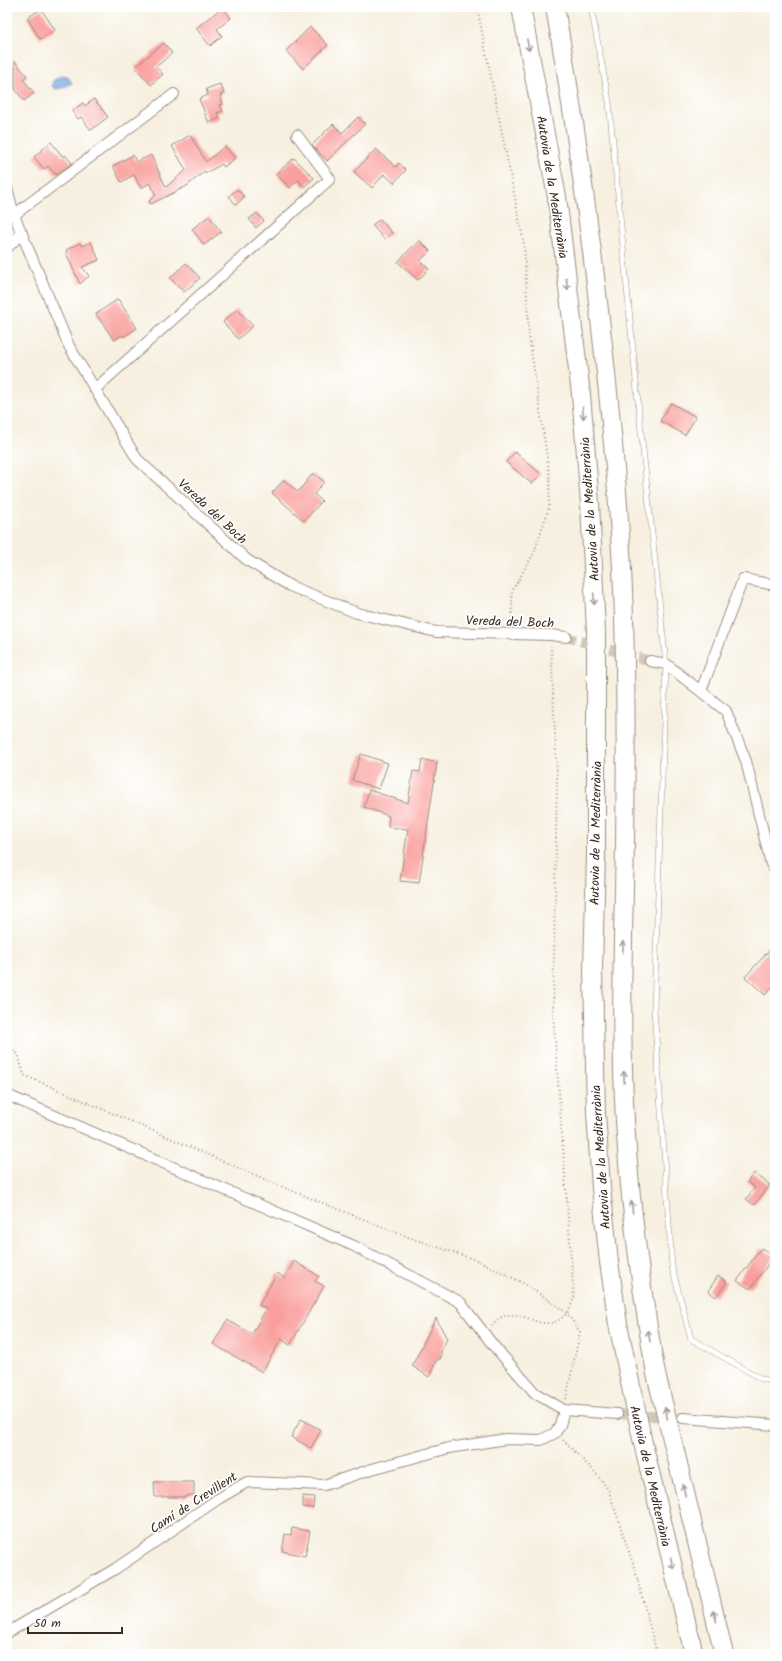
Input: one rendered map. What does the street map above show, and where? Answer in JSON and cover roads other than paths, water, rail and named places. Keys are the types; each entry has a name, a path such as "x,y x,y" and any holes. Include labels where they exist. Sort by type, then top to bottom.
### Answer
{"highway":[{"name":"Autovia de la Mediterrània","path":"521,7 557,197 581,394 589,488 596,632 596,856 592,970 596,1113 601,1186 609,1262 618,1324 643,1443 694,1654"},
{"path":"555,7 577,137 590,227 613,436 621,541 626,759 623,911 623,1056 625,1119 638,1263 656,1374 724,1654"}],"street":[{"path":"14,215 174,94"},
{"path":"95,389 330,179 298,135"},
{"name":"Vereda del Boch","path":"7,188 14,215 69,346 137,459 247,560 290,586 357,612 436,632 551,635 566,637"},
{"path":"7,248 22,233"},
{"path":"701,691 743,578 775,586"},
{"path":"650,661 666,664 726,710 746,761 771,864 775,870"},
{"path":"7,1095 354,1246 460,1302 535,1393 564,1410 617,1414"},
{"name":"Camí de Crevillent","path":"7,1633 116,1569 218,1499 247,1482 324,1485 372,1469 449,1448 506,1439 541,1440 555,1433 560,1425 564,1410"},
{"path":"683,1418 775,1425"}],"lane":[{"path":"591,7 609,102 638,412 666,664 654,1009 672,1267 691,1339 762,1379 775,1382"}],"water":[{"path":"62,75 67,76 72,83 56,89 52,86 53,81"}],"tunnel":[{"path":"566,637 650,661"},
{"path":"617,1414 683,1418"}]}
